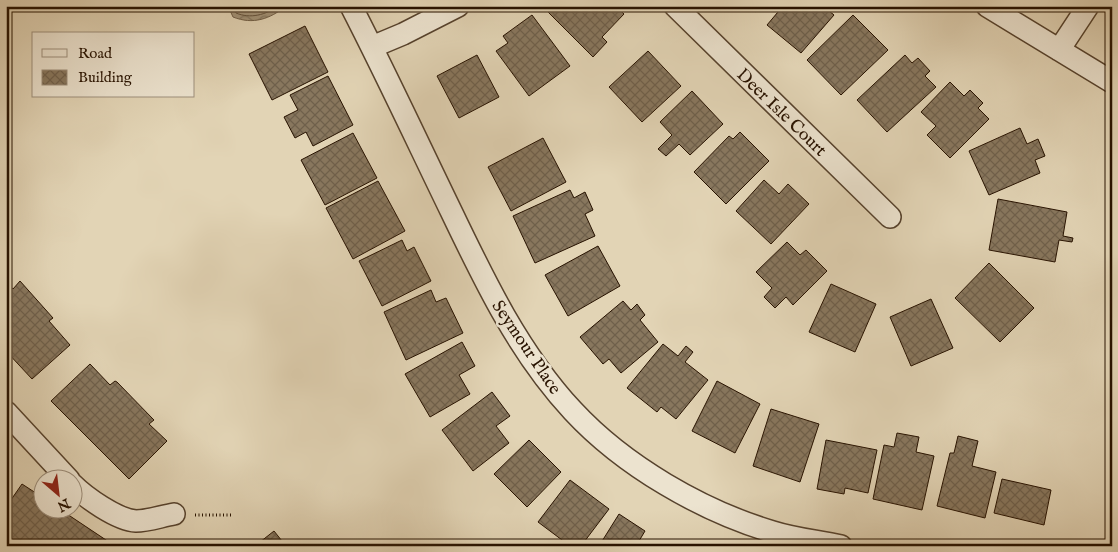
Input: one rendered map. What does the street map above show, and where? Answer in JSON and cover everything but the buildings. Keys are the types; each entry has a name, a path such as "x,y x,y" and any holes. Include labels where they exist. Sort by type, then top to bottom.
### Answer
{"street":[{"name":"Seymour Place","path":"351,6 498,306 526,351 549,383 574,412 614,448 649,474 693,498 743,522 774,533 841,546"},
{"path":"372,47 458,6"},
{"name":"Deer Isle Court","path":"675,6 890,217"},
{"path":"988,6 1112,82"},
{"path":"1059,50 1088,6"},
{"path":"6,412 60,470"},
{"path":"82,493 108,511 135,521 174,514"}],"path":[{"path":"174,514 232,515"}],"water":[{"path":"228,6 286,6 267,17 247,20 233,17"}]}
